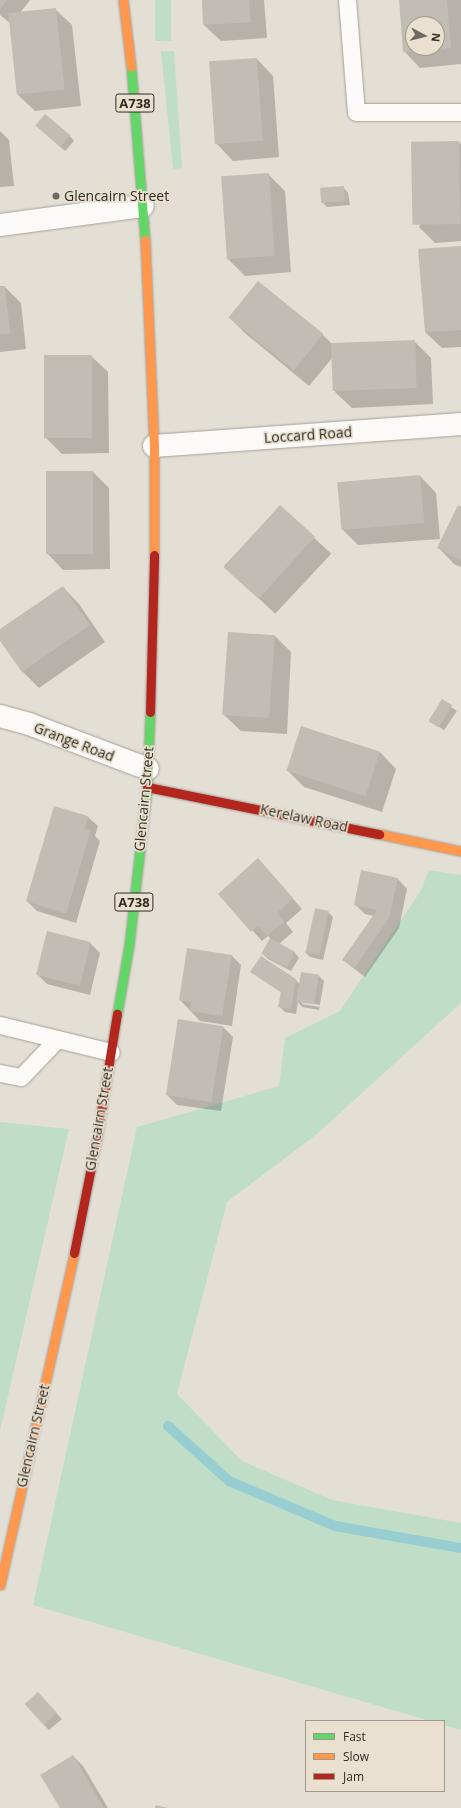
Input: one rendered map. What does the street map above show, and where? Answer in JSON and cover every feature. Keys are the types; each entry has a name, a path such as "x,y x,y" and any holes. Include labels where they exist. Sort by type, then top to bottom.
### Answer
{"main road":[{"name":"Glencairn Street","path":"0,1585 69,1276 97,1137 129,945 147,778 154,605 154,446 143,206 131,63 123,0"},
{"name":"Kerelaw Road","path":"147,778 167,790 461,851"}],"street":[{"path":"0,225 143,206"},
{"name":"Loccard Road","path":"154,446 461,424"},
{"name":"Grange Road","path":"0,716 29,724 147,778"}],"lane":[{"path":"347,0 356,112 461,112"},
{"path":"0,1025 111,1052"},
{"path":"0,1074 21,1076 56,1039"}],"green space":[{"path":"155,0 171,0 171,41 155,41"},
{"path":"161,51 174,51 182,168 173,169"},
{"path":"429,870 461,875 461,1003 317,1134 227,1202 177,1394 242,1461 332,1500 461,1523 461,1730 445,1725 445,1720 427,1720 33,1605 137,1127 279,1086 285,1038 340,1011 420,892"},
{"path":"0,1122 69,1129 0,1431"}],"building":[{"path":"0,0 7,0 0,9"},
{"path":"202,0 249,0 251,22 203,25"},
{"path":"399,0 447,0 451,48 445,48 445,16 405,16 405,52 403,52"},
{"path":"56,8 65,90 17,95 8,13"},
{"path":"257,58 263,141 215,144 209,61"},
{"path":"45,114 70,135 61,147 35,125"},
{"path":"459,141 460,224 412,225 411,142"},
{"path":"269,173 275,256 227,259 221,176"},
{"path":"344,186 345,201 321,203 320,188"},
{"path":"461,246 461,330 425,332 418,249"},
{"path":"258,281 323,334 294,370 228,318"},
{"path":"0,286 5,286 10,333 0,334"},
{"path":"415,340 417,388 333,391 331,343"},
{"path":"44,355 92,355 92,438 44,438"},
{"path":"46,471 93,471 93,554 46,554"},
{"path":"420,475 424,523 341,530 337,482"},
{"path":"280,505 315,536 259,599 224,567"},
{"path":"458,505 461,507 461,560 437,548"},
{"path":"63,586 90,625 22,672 0,641 0,629"},
{"path":"228,632 275,635 269,718 222,715"},
{"path":"442,699 452,705 439,727 429,721"},
{"path":"301,726 380,752 365,796 286,771"},
{"path":"54,806 88,816 85,829 91,830 66,914 26,901"},
{"path":"258,858 293,898 277,913 284,922 267,936 258,926 251,932 218,894"},
{"path":"361,870 398,878 389,918 355,968 342,960 377,910 354,905"},
{"path":"315,908 329,911 319,955 306,952"},
{"path":"47,931 91,942 80,986 36,975"},
{"path":"270,938 295,952 287,968 261,954"},
{"path":"187,948 232,955 222,1016 190,1011 191,1002 179,1000"},
{"path":"261,956 296,979 291,1009 278,1007 281,992 250,972"},
{"path":"301,972 319,975 314,1004 296,1002"},
{"path":"178,1019 223,1026 211,1102 166,1095"},
{"path":"38,1692 57,1713 43,1725 25,1704"},
{"path":"73,1755 104,1808 60,1808 40,1775"},
{"path":"156,1805 168,1808 155,1808"}],"waterway":[{"path":"168,1426 229,1481 335,1526 461,1548"}],"traffic: fast":[{"path":"131,67 145,240"},
{"path":"117,1014 129,945 147,787 150,712"}],"traffic: slow":[{"path":"123,0 131,67"},
{"path":"145,240 154,446 154,555"},
{"path":"379,834 461,851"},
{"path":"0,1585 74,1253"}],"traffic: jam":[{"path":"150,712 154,555"},
{"path":"147,787 379,834"},
{"path":"74,1253 97,1137 117,1014"}],"place":[{"name":"Glencairn Street","path":"56,196"}]}
